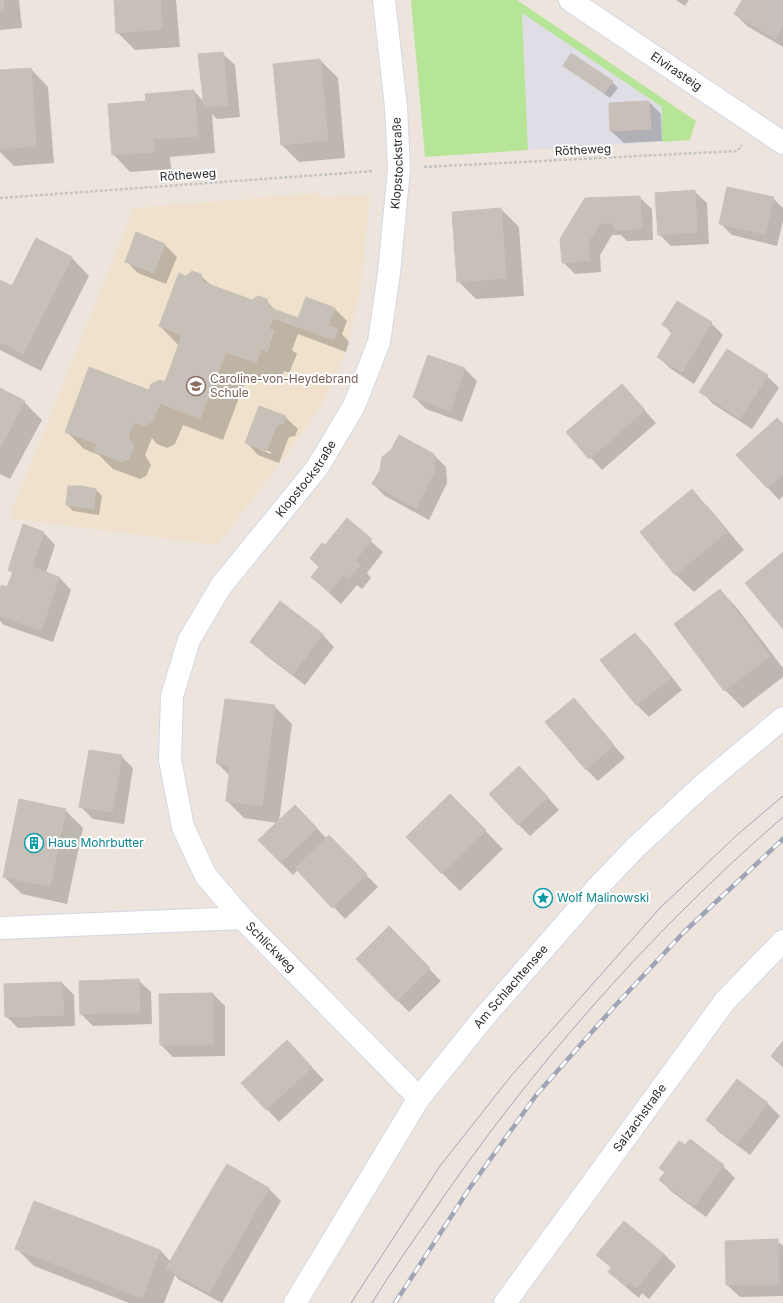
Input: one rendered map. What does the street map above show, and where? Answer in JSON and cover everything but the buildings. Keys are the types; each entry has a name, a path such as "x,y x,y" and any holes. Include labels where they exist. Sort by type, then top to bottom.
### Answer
{"street":[{"name":"Klopstockstraße","path":"242,918 206,876 183,827 170,760 172,696 189,640 221,586 317,468 354,406 379,342 389,273 398,169 396,107 384,0"},
{"name":"Elvirasteig","path":"570,0 783,143"},
{"name":"Am Schlachtensee","path":"295,1303 418,1098 485,1016 610,874 635,848 704,784 783,718"},
{"name":"Schlickweg","path":"0,928 242,918 418,1098"},
{"name":"Salzachstraße","path":"505,1303 725,1001 783,941"}],"path":[{"name":"Rötheweg","path":"420,167 737,151 743,143"},
{"name":"Rötheweg","path":"0,198 343,172 378,171"}],"shaded area":[{"path":"522,12 662,107 662,142 528,150"},
{"name":"Caroline-von-Heydebrand Schule","path":"320,193 321,198 370,195 360,291 351,332 340,367 321,406 285,457 217,545 9,518 134,208"}],"green space":[{"path":"411,0 517,0 696,121 690,140 662,142 662,107 522,13 528,150 425,157"}],"tram line":[{"path":"351,1303 440,1166 511,1076 660,908 737,835 783,796"},
{"path":"372,1303 469,1160 551,1055 594,1005 685,908 783,817"}],"railway":[{"path":"395,1303 469,1189 537,1094 613,1008 684,932 783,839"}],"place":[{"name":"Caroline-von-Heydebrand Schule","path":"196,386"},
{"name":"Haus Mohrbutter","path":"34,843"},
{"name":"Wolf Malinowski","path":"543,898"}]}
